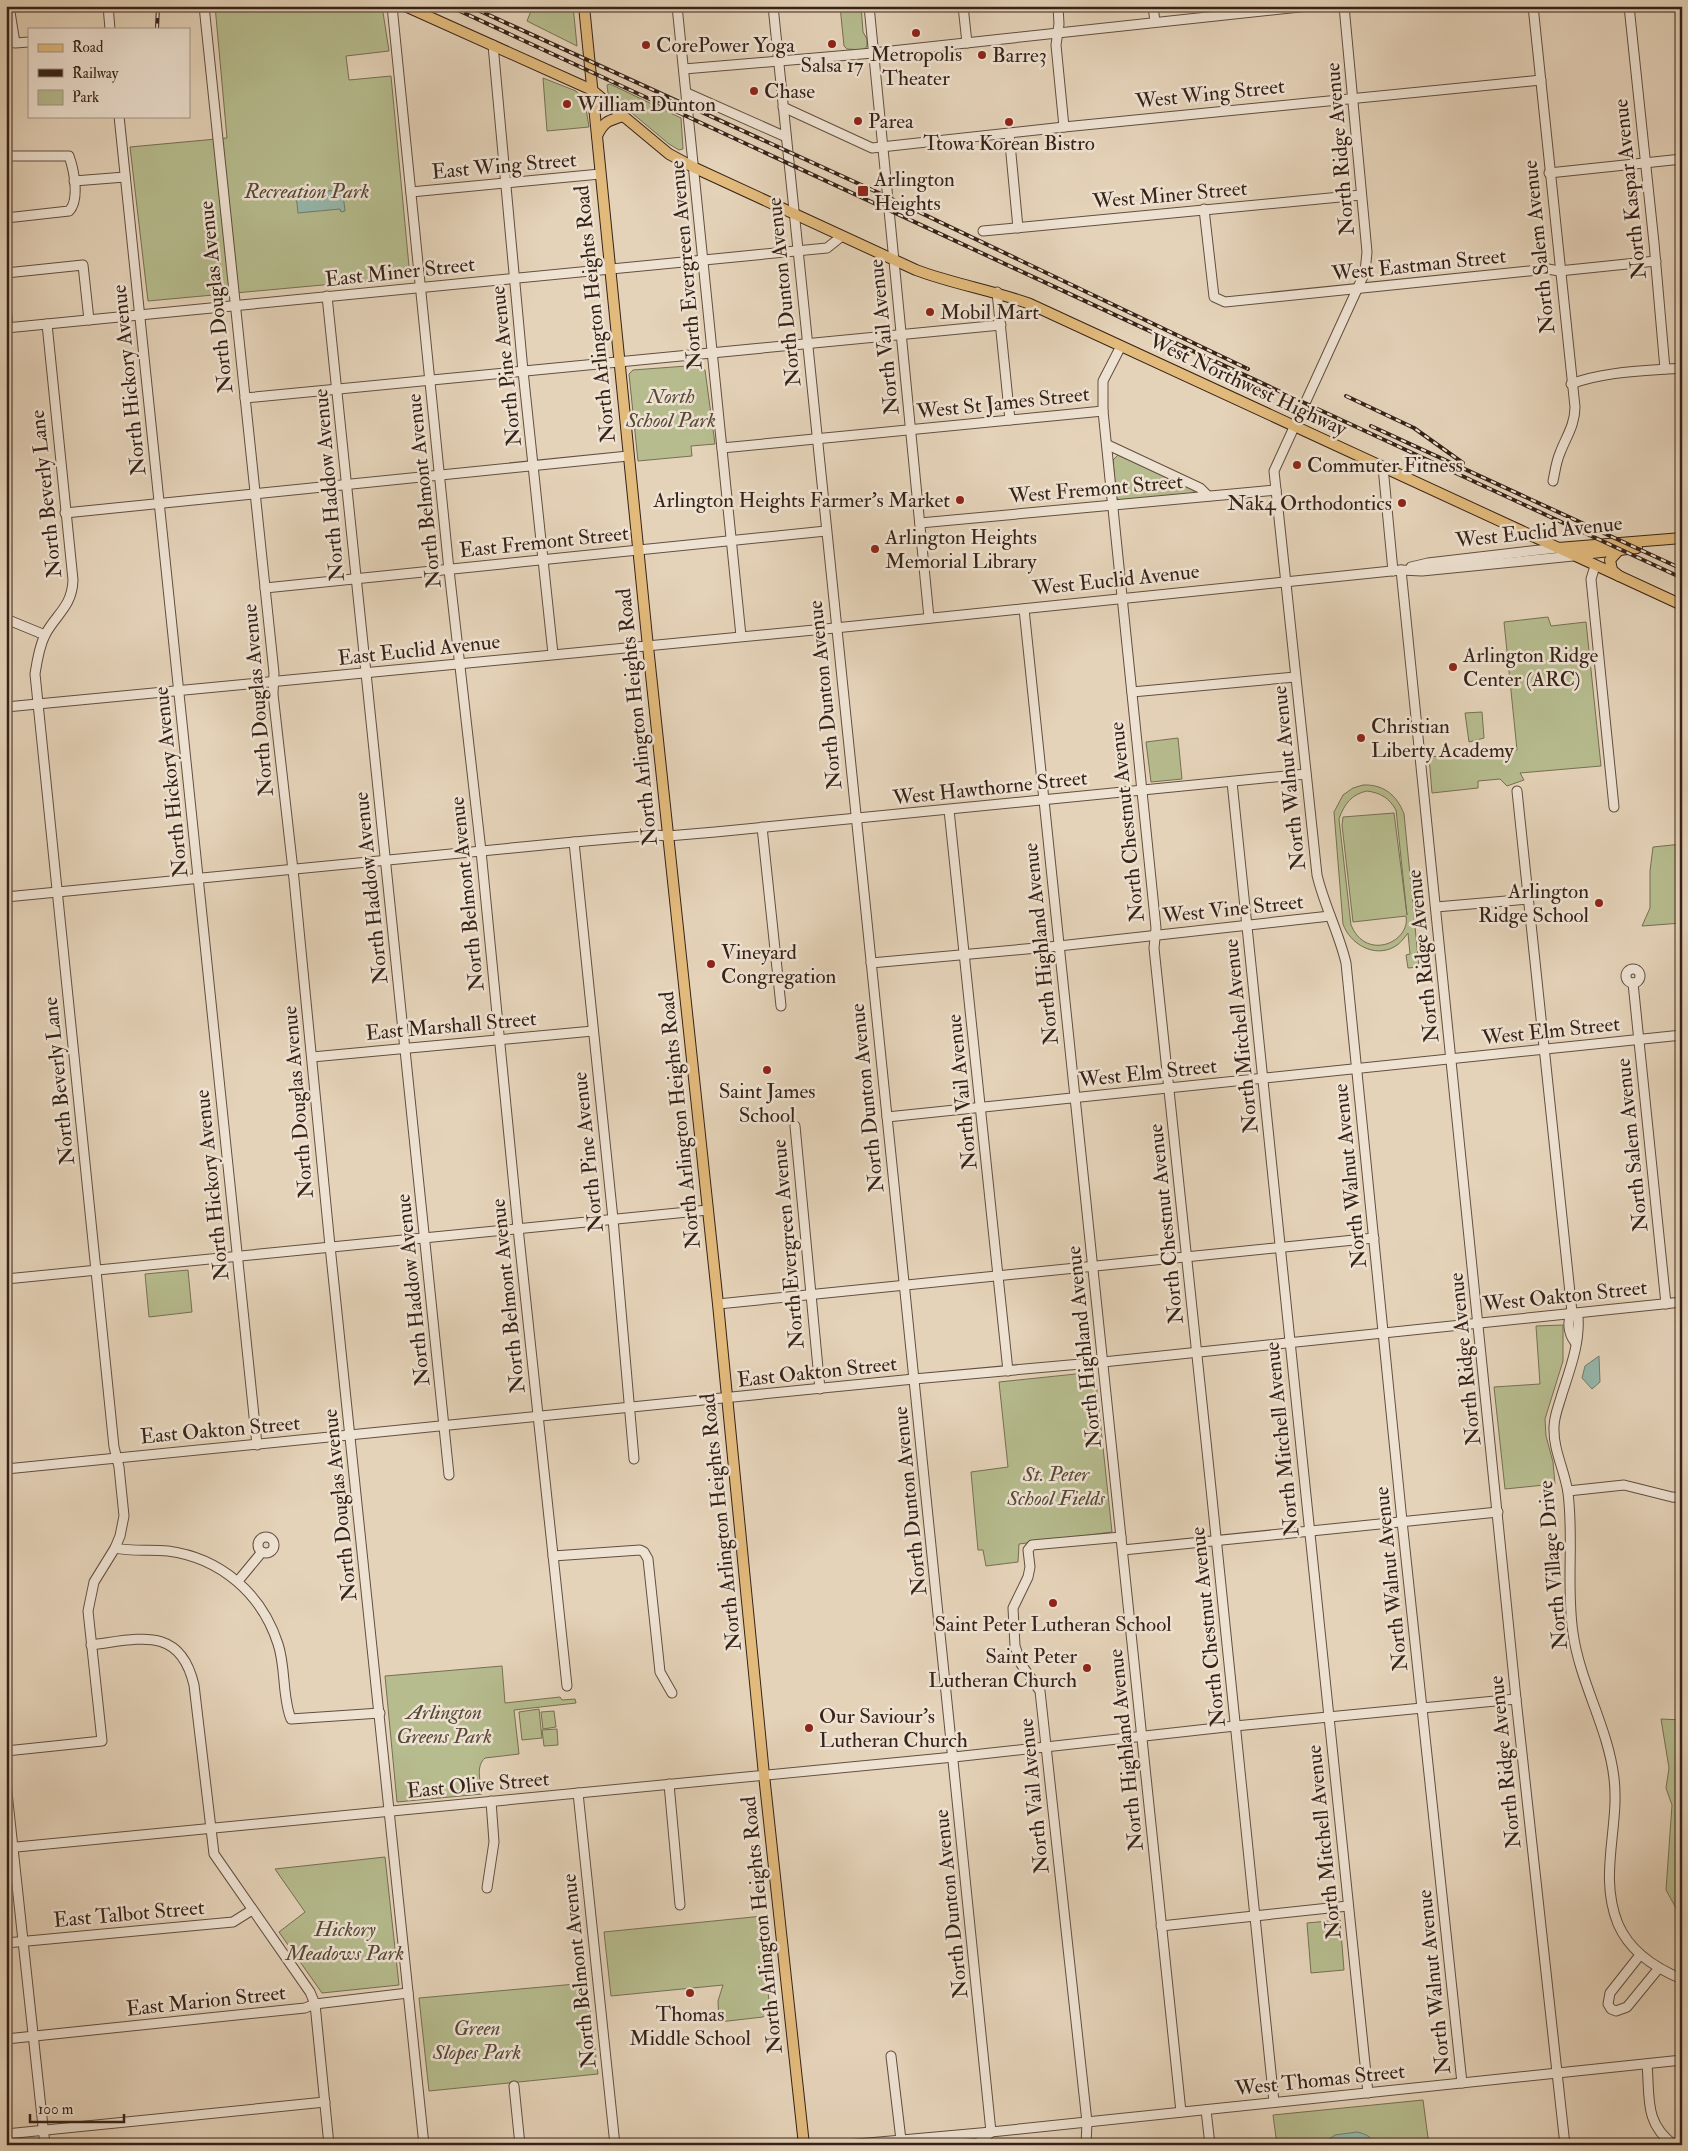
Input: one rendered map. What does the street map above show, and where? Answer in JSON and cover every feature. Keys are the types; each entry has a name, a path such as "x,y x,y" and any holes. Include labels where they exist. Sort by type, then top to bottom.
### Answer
{"main road":[{"name":"West Northwest Highway","path":"405,6 592,90 669,154 695,168 929,275 997,292 1030,304 1682,605"},
{"name":"North Arlington Heights Road","path":"584,6 628,456 728,1399 764,1775 804,2145"},
{"path":"596,137 603,124 623,116"},
{"name":"West Euclid Avenue","path":"1557,548 1682,538"},
{"name":"West Euclid Avenue","path":"1574,556 1682,544"},
{"path":"1618,550 1610,560 1612,570 1619,577"}],"street":[{"path":"9,6 15,43 28,42"},
{"path":"108,6 110,28"},
{"name":"North Douglas Avenue","path":"204,6 265,588 274,682 273,694 293,869 330,1246 424,2145"},
{"name":"North Belmont Avenue","path":"392,6 441,475 449,570 481,851 518,1228 567,1686"},
{"name":"North Evergreen Avenue","path":"677,6 695,168 741,636"},
{"name":"North Dunton Avenue","path":"773,6 835,628 872,963 991,2132"},
{"name":"North Vail Avenue","path":"868,6 929,618"},
{"path":"963,6 967,43"},
{"path":"1058,6 1056,45 1064,126"},
{"path":"1153,6 1154,22"},
{"path":"684,69 873,53 1309,6"},
{"name":"North Ridge Avenue","path":"1344,6 1367,252 1365,272 1359,288"},
{"name":"North Salem Avenue","path":"1533,6 1575,416 1571,432 1559,454 1553,481"},
{"name":"North Kaspar Avenue","path":"1629,6 1656,261 1665,369"},
{"name":"North Pine Avenue","path":"493,45 553,654"},
{"name":"West Wing Street","path":"783,107 872,148 1064,126 1541,80"},
{"path":"687,93 786,137"},
{"name":"North Hickory Avenue","path":"119,118 257,1445"},
{"path":"1009,133 1018,228"},
{"path":"6,156 69,156 74,181 74,203 69,211 6,218"},
{"path":"1549,173 1682,159"},
{"name":"East Wing Street","path":"411,192 600,174"},
{"path":"74,181 125,177"},
{"name":"West Miner Street","path":"983,231 1361,195"},
{"name":"West Eastman Street","path":"1204,209 1215,298 1225,302 1548,269 1559,271 1656,261"},
{"path":"798,251 827,248 842,236"},
{"name":"East Miner Street","path":"7,328 798,251"},
{"path":"6,273 83,265 90,320"},
{"name":"North Walnut Avenue","path":"1359,288 1274,471 1317,875 1323,899 1342,945 1346,963 1402,1521 1462,2083"},
{"path":"997,292 1010,420"},
{"name":"North Haddow Avenue","path":"327,296 449,1475"},
{"path":"6,306 7,328"},
{"name":"North Beverly Lane","path":"6,1751 102,1741 88,1611 91,1591 99,1573 115,1548 120,1536 124,1516 96,1270 35,674 37,658 45,635 64,611 73,588 47,324"},
{"path":"245,398 1001,325"},
{"name":"North Chestnut Avenue","path":"1120,346 1104,381 1103,411 1108,445 1156,928 1154,948 1274,2102"},
{"path":"1571,384 1609,376 1682,368"},
{"name":"West St James Street","path":"722,448 1103,411"},
{"path":"1108,445 1200,488 1208,496"},
{"path":"65,513 628,456"},
{"name":"North Ridge Avenue","path":"1383,467 1397,570 1436,907 1516,1699 1565,2145"},
{"name":"West Fremont Street","path":"920,523 1276,490"},
{"name":"East Fremont Street","path":"265,588 826,531"},
{"name":"West Euclid Avenue","path":"835,628 1397,570 1428,563 1557,548"},
{"name":"West Euclid Avenue","path":"1397,570 1422,571 1574,556"},
{"path":"1595,566 1592,578 1614,807"},
{"name":"North Highland Avenue","path":"1024,609 1181,2112"},
{"path":"6,619 45,635"},
{"name":"East Euclid Avenue","path":"6,707 179,692 648,644 835,628"},
{"path":"1132,692 1296,676"},
{"name":"West Hawthorne Street","path":"6,897 574,842 655,835 668,836 856,819 1306,774"},
{"name":"North Mitchell Avenue","path":"1232,782 1368,2093"},
{"name":"North Village Drive","path":"1517,791 1572,1312 1569,1318 1570,1336 1575,1342 1571,1366 1554,1426 1556,1449 1568,1491 1571,1532 1569,1583 1573,1632 1586,1683 1607,1744 1615,1781 1615,1816 1608,1875 1619,1924 1640,1955 1659,1968 1682,1979"},
{"name":"North Vail Avenue","path":"949,810 1008,1371"},
{"path":"762,827 781,1006"},
{"name":"North Pine Avenue","path":"574,842 613,1220 634,1459"},
{"path":"1436,907 1528,899"},
{"name":"West Vine Street","path":"872,963 1059,946 1330,916"},
{"name":"North Salem Avenue","path":"1633,983 1666,1304"},
{"name":"East Marshall Street","path":"312,1057 500,1038 593,1031"},
{"name":"West Elm Street","path":"887,1117 1682,1035"},
{"name":"North Evergreen Avenue","path":"794,1126 820,1389"},
{"path":"6,1279 425,1236 708,1210"},
{"path":"718,1304 1374,1238"},
{"name":"West Oakton Street","path":"914,1379 1103,1362 1682,1302"},
{"name":"East Oakton Street","path":"6,1469 728,1399 914,1379"},
{"path":"1568,1491 1624,1485 1682,1498"},
{"path":"1122,1550 1498,1512"},
{"name":"North Vail Avenue","path":"1086,2145 1087,2122 1040,1690 1021,1664 1015,1646 1012,1608 1028,1577 1030,1567 1028,1550 1032,1545 1121,1537"},
{"path":"115,1548 186,1554 238,1581 255,1600 278,1643 283,1660 291,1719 380,1713"},
{"path":"553,1556 640,1550 644,1552 648,1559 660,1672 672,1693"},
{"path":"238,1581 262,1552"},
{"path":"91,1645 151,1639 171,1646 186,1659 194,1685 214,1854 310,1992 315,2004 329,2145"},
{"name":"East Olive Street","path":"10,1847 954,1757 1235,1726 1516,1699"},
{"path":"6,1783 10,1847 24,1942 45,2145"},
{"path":"669,1784 680,1905"},
{"name":"North Belmont Avenue","path":"578,1793 615,2145"},
{"path":"487,1888 494,1842 490,1801"},
{"path":"1162,1926 1348,1906"},
{"name":"East Talbot Street","path":"6,1943 233,1922 252,1910"},
{"path":"1640,1955 1610,1993 1608,2004 1611,2008 1616,2011 1627,2007 1659,1968"},
{"name":"East Marion Street","path":"6,2039 305,2008 315,2004 408,1993"},
{"path":"891,2056 901,2140"},
{"name":"West Thomas Street","path":"846,2145 991,2132 1682,2060"},
{"path":"1647,2064 1651,2117 1664,2137 1674,2145"},
{"path":"514,2086 520,2145"},
{"path":"6,2134 325,2102"},
{"path":"1206,2110 1210,2145"},
{"path":"976,2145 991,2132"}],"green space":[{"name":"Recreation Park","path":"215,6 382,6 389,51 346,56 349,80 391,76 410,277 148,301 130,147 227,138"},
{"path":"533,6 573,6 577,46 527,21"},
{"path":"840,6 861,6 863,32 867,39 867,46 864,50 847,49 844,46"},
{"path":"543,78 576,91 585,102 589,127 547,131"},
{"path":"610,84 681,118 683,149 679,150 669,144 608,93 607,85"},
{"name":"North School Park","path":"700,365 705,370 715,444 691,446 692,456 638,461 629,374 633,370"},
{"path":"1118,455 1192,488 1194,492 1192,494 1120,500 1116,498 1113,460"},
{"path":"1548,617 1551,626 1586,622 1601,766 1520,773 1524,780 1507,786 1500,779 1478,781 1478,788 1432,793 1429,757 1517,750 1504,622"},
{"path":"1482,712 1484,738 1469,742 1465,713"},
{"path":"1178,738 1182,779 1151,782 1146,742"},
{"path":"1370,785 1383,789 1393,796 1404,814 1419,967 1408,968 1406,955 1410,954 1408,933 1394,947 1379,951 1371,950 1351,938 1343,924 1334,812 1343,795 1353,788","holes":["1362,792 1372,792 1387,799 1396,810 1407,915 1394,813 1343,817 1342,825 1353,922 1406,916 1406,925 1402,934 1386,944 1376,945 1367,943 1358,936 1351,925 1339,819 1346,804 1353,797"]},
{"path":"1682,844 1682,923 1642,926 1650,908 1650,871 1653,847"},
{"path":"188,1270 192,1312 149,1317 145,1274"},
{"path":"1563,1325 1563,1361 1545,1419 1546,1436 1553,1462 1555,1484 1505,1489 1494,1387 1540,1384 1536,1326"},
{"name":"St. Peter School Fields","path":"1095,1372 1112,1532 1019,1544 1018,1562 986,1566 983,1550 978,1550 971,1472 1008,1467 999,1382"},
{"name":"Arlington Greens Park","path":"502,1666 505,1703 560,1697 562,1700 575,1699 576,1703 514,1710 519,1754 485,1758 479,1770 482,1794 397,1802 385,1676"},
{"path":"539,1709 542,1738 522,1740 519,1712"},
{"path":"554,1711 556,1727 543,1729 541,1712"},
{"path":"1661,1719 1682,1720 1682,1919 1666,1890 1672,1805 1666,1788 1669,1768"},
{"path":"557,1729 558,1745 544,1746 542,1730"},
{"name":"Hickory Meadows Park","path":"385,1857 399,1985 322,1993 279,1932 305,1912 275,1869"},
{"path":"763,1916 770,1981 767,1981 770,2011 763,2017 719,2022 718,2001 723,1985 611,1996 604,1932"},
{"path":"1340,1920 1344,1970 1311,1973 1307,1923"},
{"name":"Green Slopes Park","path":"587,1983 598,2074 429,2091 419,1998"},
{"path":"1423,2100 1429,2145 1277,2145 1273,2115"}],"water":[{"path":"338,185 342,185 345,211 341,212 340,209 298,213 296,194 338,190"},
{"path":"1599,1356 1600,1382 1592,1389 1582,1378 1585,1366"},
{"path":"1357,2132 1370,2137 1374,2145 1320,2145 1335,2135"}],"railway":[{"path":"157,28 158,6"},
{"path":"449,6 1682,578"},
{"path":"469,6 879,193 1248,369"},
{"path":"1346,396 1414,428 1463,463"},
{"path":"1371,426 1682,569"}],"place":[{"name":"Metropolis Theater","path":"916,33"},
{"name":"Salsa 17","path":"832,44"},
{"name":"CorePower Yoga","path":"646,45"},
{"name":"Barre3","path":"982,55"},
{"name":"Chase","path":"754,91"},
{"name":"William Dunton","path":"567,104"},
{"name":"Parea","path":"858,121"},
{"name":"Ttowa Korean Bistro","path":"1009,122"},
{"name":"Arlington Heights","path":"863,191"},
{"name":"Mobil Mart","path":"930,312"},
{"name":"Commuter Fitness","path":"1297,465"},
{"name":"Arlington Heights Farmer's Market","path":"960,500"},
{"name":"Nak4 Orthodontics","path":"1402,503"},
{"name":"Arlington Heights Memorial Library","path":"875,549"},
{"name":"Arlington Ridge Center (ARC)","path":"1453,667"},
{"name":"Christian Liberty Academy","path":"1361,738"},
{"name":"Arlington Ridge School","path":"1599,903"},
{"name":"Vineyard Congregation","path":"711,964"},
{"name":"Saint James School","path":"767,1070"},
{"name":"Saint Peter Lutheran School","path":"1053,1603"},
{"name":"Saint Peter Lutheran Church","path":"1087,1668"},
{"name":"Our Saviour's Lutheran Church","path":"809,1728"},
{"name":"Thomas Middle School","path":"690,1993"}]}
